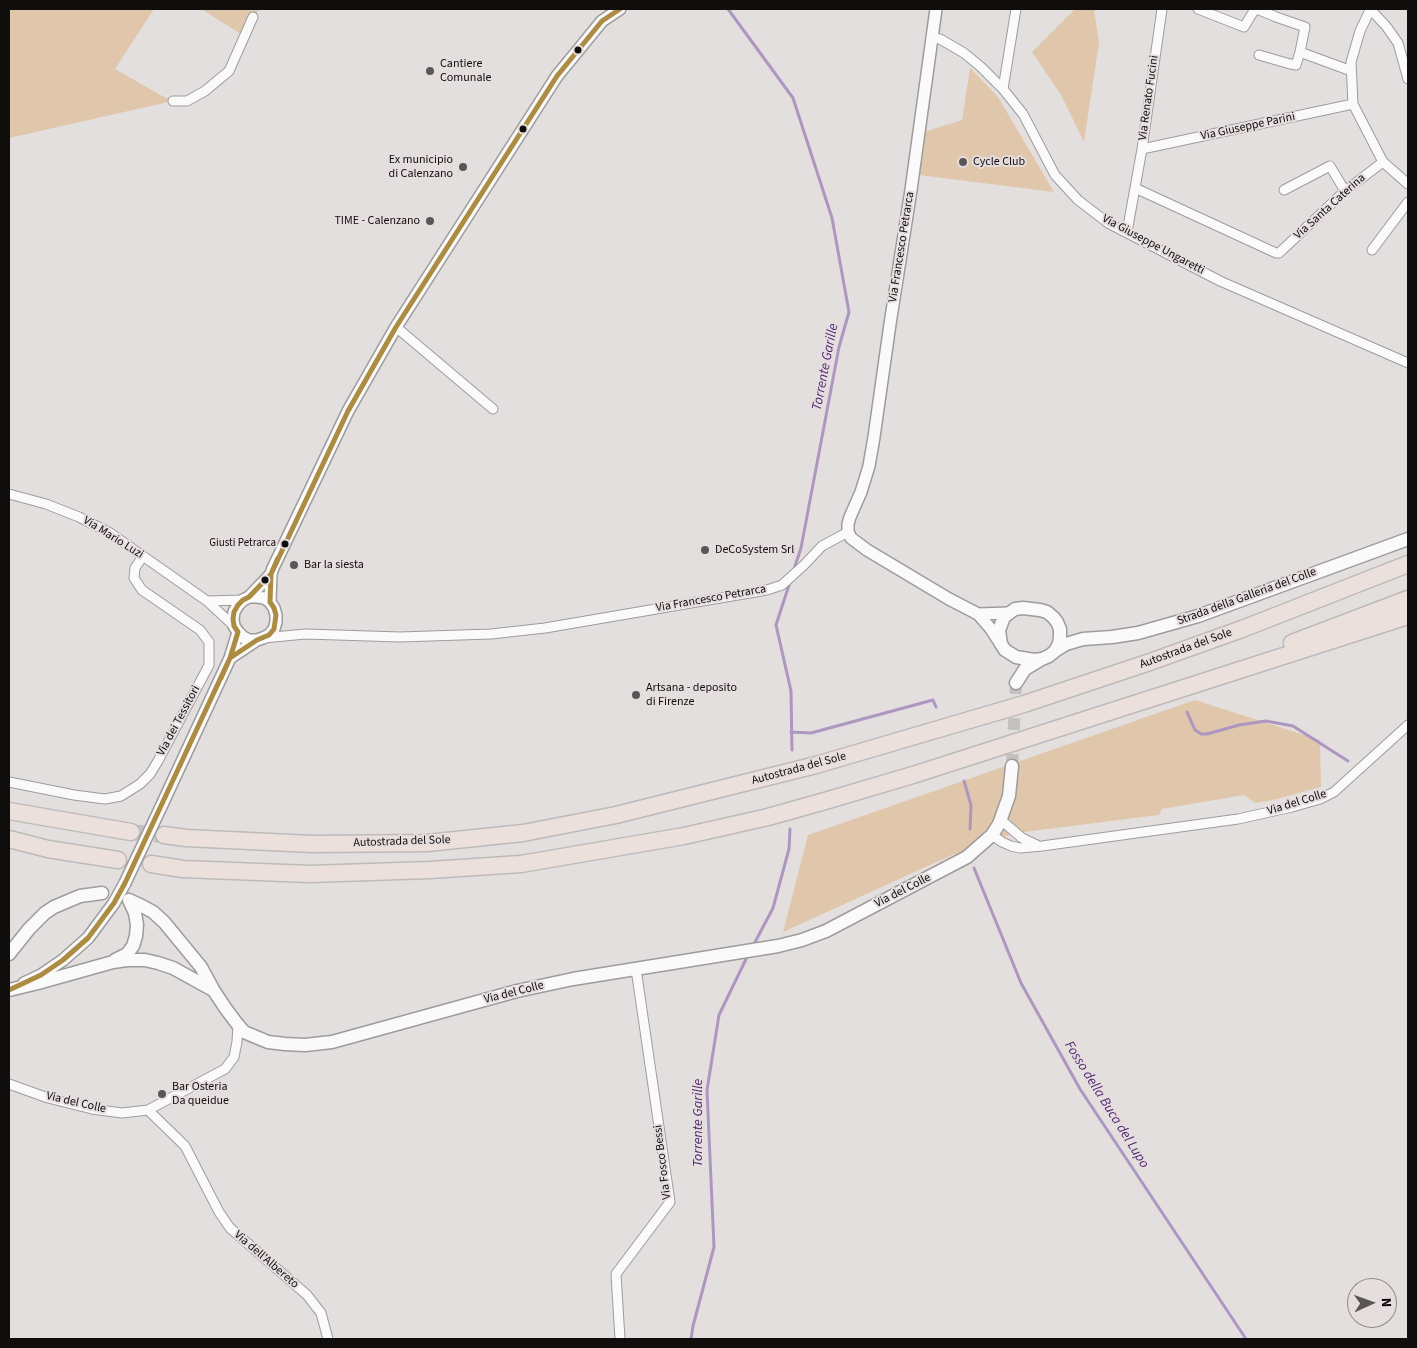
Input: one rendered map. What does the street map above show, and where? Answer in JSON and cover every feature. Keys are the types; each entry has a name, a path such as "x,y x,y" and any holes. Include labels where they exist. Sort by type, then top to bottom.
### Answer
{"highway":[{"name":"Autostrada del Sole","path":"164,835 186,838 312,844 427,844 523,833 616,815 816,765 1024,704 1138,667 1242,629 1408,564"},
{"path":"1117,709 1408,599"},
{"path":"151,864 184,869 310,874 430,870 521,864 684,836 768,817 913,775 1408,616"},
{"path":"9,811 131,832"},
{"path":"9,840 118,860"}],"main road":[{"name":"Strada della Galleria del Colle","path":"1055,651 1066,644 1082,639 1112,637 1161,628 1408,539"},
{"path":"1057,622 1060,629 1060,637 1055,651 1025,669 1016,683 1010,654 1001,644 999,630 1004,618 1015,609 1023,608 1047,612 1072,634 1082,639"},
{"path":"1010,654 1023,658 1042,659"},
{"path":"992,835 1001,820 1009,796 1012,766"},
{"name":"Via del Colle","path":"238,1026 244,1032 268,1042 305,1045 332,1042 517,991 573,979 737,953 802,940 826,931 955,864 967,857 992,835"},
{"path":"9,954 29,929 54,906 80,896 102,893"},
{"path":"113,962 127,954 133,946 136,936 135,913 129,900 153,912 164,922 201,967 214,991 238,1026"},
{"path":"9,990 113,962 145,960 158,963 187,975 214,991"}],"street":[{"path":"260,639 250,640 243,637 236,629 233,619 234,612 238,605 271,574 348,411 396,327 557,76 602,21 620,9"},
{"name":"Via Francesco Petrarca","path":"260,639 305,634 400,638 492,634 545,628 767,590 782,585 822,546 848,532 850,517 861,492 869,466 874,438 936,9"},
{"path":"1003,89 1016,9"},
{"name":"Via Renato Fucini","path":"1127,232 1142,149 1162,9"},
{"path":"1198,9 1244,27 1256,9 1305,27 1296,65 1259,55"},
{"path":"1408,79 1398,43 1386,26 1370,9 1360,30 1351,62 1353,104 1383,162 1408,184"},
{"path":"173,101 187,101 205,91 229,71 253,17"},
{"name":"Via Giuseppe Ungaretti","path":"933,38 940,39 964,53 1003,89 1023,114 1055,175 1063,186 1084,206 1108,223 1220,282 1408,363"},
{"path":"1300,52 1350,70"},
{"name":"Via Giuseppe Parini","path":"1142,149 1353,104"},
{"name":"Via Santa Caterina","path":"1135,188 1279,253 1345,191 1383,162"},
{"path":"1284,190 1330,166 1345,191"},
{"path":"1372,250 1408,202"},
{"path":"396,327 493,409"},
{"name":"Via Mario Luzi","path":"9,494 46,504 79,517 110,533 207,601 236,629"},
{"path":"848,532 851,538 867,550 978,614 1001,644"},
{"name":"Via dei Tessitori","path":"9,782 104,799 121,796 140,784 150,774 158,761 209,665 209,642 200,630 142,590 134,578 135,568 143,556"},
{"path":"270,602 271,574"},
{"path":"207,601 257,597 264,598 274,608 276,622 274,629 269,635 230,658"},
{"path":"978,614 1009,613"},
{"path":"9,990 41,975 63,960 88,938 114,903 125,884 230,658 236,629"},
{"name":"Via del Colle","path":"992,835 1002,842 1020,848 1042,846 1238,819 1292,807 1320,799 1334,792 1408,724"},
{"path":"1001,820 1022,838 1042,846"},
{"name":"Via Fosco Bessi","path":"620,1339 616,1274 670,1202 636,969"},
{"name":"Via del Colle","path":"9,1084 48,1098 92,1110 122,1113 148,1110 225,1069 234,1057 238,1026"},
{"name":"Via dell'Albereto","path":"148,1110 185,1146 219,1212 230,1228 307,1295 321,1313 328,1339"}],"shaded area":[{"path":"9,9 154,9 115,69 173,101 9,138"},
{"path":"201,9 259,9 248,29 241,34"},
{"path":"1075,9 1094,9 1099,43 1084,142 1061,95 1032,52"},
{"path":"970,68 998,97 1054,192 919,175 924,132 962,120"},
{"path":"1195,700 1320,740 1321,787 1255,803 1244,795 1162,809 1159,815 1016,833 952,855 783,932 808,835"}],"waterway":[{"name":"Torrente Garille","path":"728,9 793,98 832,218 849,312 839,347 801,548 794,569"},
{"name":"Torrente Garille","path":"790,582 776,625 791,691 792,750"},
{"name":"Fosso della Buca del Lupo","path":"791,732 811,733 933,700 936,707"},
{"path":"1187,712 1195,730 1201,734 1266,721 1293,726 1348,761"},
{"name":"Fosso della Buca del Lupo","path":"964,781 971,805 970,829"},
{"name":"Torrente Garille","path":"753,946 773,908 789,849 790,829"},
{"name":"Fosso della Buca del Lupo","path":"974,868 1021,983 1080,1089 1246,1339"},
{"name":"Torrente Garille","path":"691,1339 714,1247 707,1090 719,1015 748,955"}],"tunnel":[{"path":"1012,766 1016,683"},
{"path":"131,832 164,835"}],"transit line":[{"path":"9,990 41,975 63,960 88,938 114,903 230,658 257,640 269,635 274,629 276,615 270,602 271,574 348,411 396,327 557,76 602,21 620,9"},
{"path":"221,678 230,658 238,632 234,626 234,612 238,605 249,597 271,574 278,558"}],"place":[{"name":"Cantiere Comunale","path":"430,71"},
{"name":"Cycle Club","path":"963,162"},
{"name":"Ex municipio di Calenzano","path":"463,167"},
{"name":"TIME - Calenzano","path":"430,221"},
{"name":"Giusti Petrarca","path":"285,544"},
{"name":"DeCoSystem Srl","path":"705,550"},
{"name":"Bar la siesta","path":"294,565"},
{"name":"Artsana - deposito di Firenze","path":"636,695"},
{"name":"Bar Osteria Da queidue","path":"162,1094"}]}
